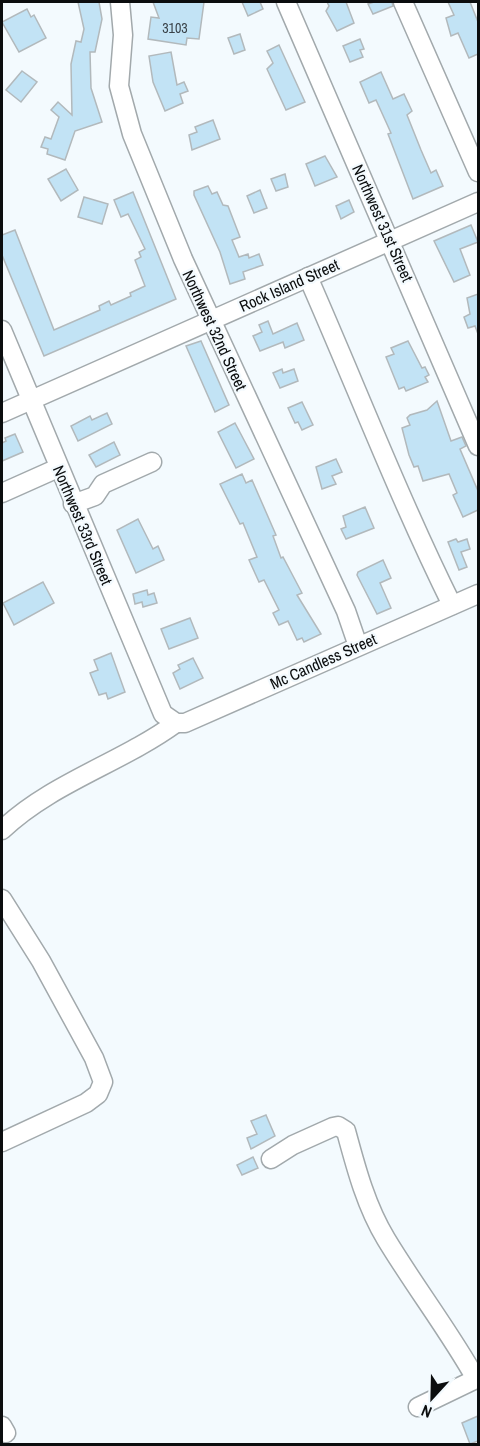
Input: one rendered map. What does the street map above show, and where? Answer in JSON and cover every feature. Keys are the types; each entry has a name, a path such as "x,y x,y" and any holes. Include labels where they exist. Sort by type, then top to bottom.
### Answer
{"street":[{"name":"Northwest 32nd Street","path":"120,2 123,34 119,68 123,109 179,249 346,611 358,646"},
{"name":"Northwest 31st Street","path":"286,2 391,240 478,446"},
{"path":"404,2 478,172"},
{"name":"Rock Island Street","path":"2,412 478,202"},
{"path":"308,277 393,471 418,535 453,605"},
{"name":"Northwest 33rd Street","path":"2,330 73,504 163,714 172,721"},
{"path":"73,504 95,496 103,484 152,462"},
{"path":"2,493 58,468"},
{"name":"Mc Candless Street","path":"2,830 24,809 149,743 172,721 184,723 478,594"},
{"path":"2,899 41,961 94,1058 103,1082 98,1094 86,1102 2,1142"},
{"path":"272,1159 293,1145 333,1127 338,1126 346,1131 353,1161 385,1237 477,1379 418,1407"}],"building":[{"path":"78,2 99,2 102,19 95,52 90,52 91,88 102,122 75,131 65,160 47,154 48,149 41,147 45,137 51,139 59,117 51,110 58,102 72,115 71,64 76,41 81,42 84,29"},
{"path":"153,2 204,2 199,39 187,38 186,45 148,39 151,17 159,18"},
{"path":"242,2 260,2 263,9 248,16"},
{"path":"327,2 346,2 354,23 337,31 326,11 329,6"},
{"path":"392,2 393,6 373,14 368,4"},
{"path":"448,2 470,2 478,22 478,54 469,58 458,33 451,36 446,18 454,15"},
{"path":"27,9 31,17 34,15 46,38 19,52 2,22"},
{"path":"240,34 245,50 234,54 228,38"},
{"path":"360,39 364,49 360,50 363,57 350,62 343,46"},
{"path":"279,45 305,102 286,110 267,69 273,63 267,51"},
{"path":"171,52 177,85 184,82 188,91 180,94 183,103 165,111 153,82 149,56"},
{"path":"22,71 37,82 21,102 6,90"},
{"path":"381,72 393,99 404,94 412,111 407,115 421,150 431,173 436,170 443,186 413,199 388,134 391,133 376,100 369,103 360,82"},
{"path":"213,120 220,139 192,150 189,135 197,132 195,127"},
{"path":"325,156 337,177 315,186 306,164"},
{"path":"66,169 78,190 61,201 48,179"},
{"path":"285,174 288,187 276,191 271,179"},
{"path":"208,186 212,194 217,192 223,205 228,206 240,237 232,240 239,257 248,254 249,258 259,254 263,265 243,272 245,279 230,284 220,252 194,195 194,191"},
{"path":"260,190 267,208 254,213 247,196"},
{"path":"133,192 176,299 44,356 2,255 2,235 15,230 54,330 100,310 99,306 109,301 111,305 131,296 130,293 145,286 135,260 141,257 139,252 145,249 128,214 121,217 114,200"},
{"path":"84,197 108,204 102,224 78,217"},
{"path":"349,200 354,212 341,219 336,206"},
{"path":"471,225 478,242 460,249 470,275 454,282 434,241"},
{"path":"478,294 478,334 475,326 468,328 464,317 470,314 467,298"},
{"path":"268,321 273,334 297,323 304,340 285,348 283,342 260,351 253,336 262,332 259,325"},
{"path":"201,341 229,405 215,412 186,346"},
{"path":"408,341 422,368 425,367 429,375 425,377 428,382 406,391 404,387 399,389 386,357 394,354 391,348"},
{"path":"282,369 283,373 294,369 298,381 280,388 273,373"},
{"path":"437,401 451,441 462,437 466,446 460,449 478,491 478,510 463,517 453,495 457,493 449,474 423,481 418,466 414,467 409,455 402,428 410,425 407,418 410,415 427,410"},
{"path":"302,402 313,425 302,430 298,422 295,423 288,408"},
{"path":"107,413 112,424 78,441 71,426 90,416 92,420"},
{"path":"235,423 254,459 236,468 218,432"},
{"path":"15,434 23,452 2,461 2,443 6,441 5,438"},
{"path":"114,442 120,455 96,467 89,455"},
{"path":"336,459 342,472 332,476 336,484 322,489 316,467"},
{"path":"242,474 246,483 252,480 276,535 273,536 281,558 283,557 302,593 297,595 321,634 304,642 302,638 297,640 288,621 279,625 273,613 279,610 264,580 259,582 249,560 257,557 243,523 240,524 220,484"},
{"path":"365,507 374,528 346,539 341,529 346,527 343,516"},
{"path":"138,519 153,549 158,546 164,560 136,573 117,530"},
{"path":"456,539 458,542 467,539 470,549 461,552 467,567 459,570 448,542"},
{"path":"383,560 391,578 380,583 391,608 377,614 357,575 358,572"},
{"path":"43,582 54,603 14,625 3,603"},
{"path":"147,590 148,595 154,593 157,603 143,607 142,602 135,604 133,594"},
{"path":"190,618 198,638 169,649 161,629"},
{"path":"111,653 125,692 108,699 106,693 99,695 90,673 98,670 94,660"},
{"path":"193,658 203,678 180,689 173,673 180,669 178,665"},
{"path":"266,1115 275,1136 251,1149 247,1138 257,1134 251,1121"},
{"path":"253,1157 258,1168 242,1175 237,1165"},
{"path":"478,1416 478,1441 470,1444 462,1423"}]}
